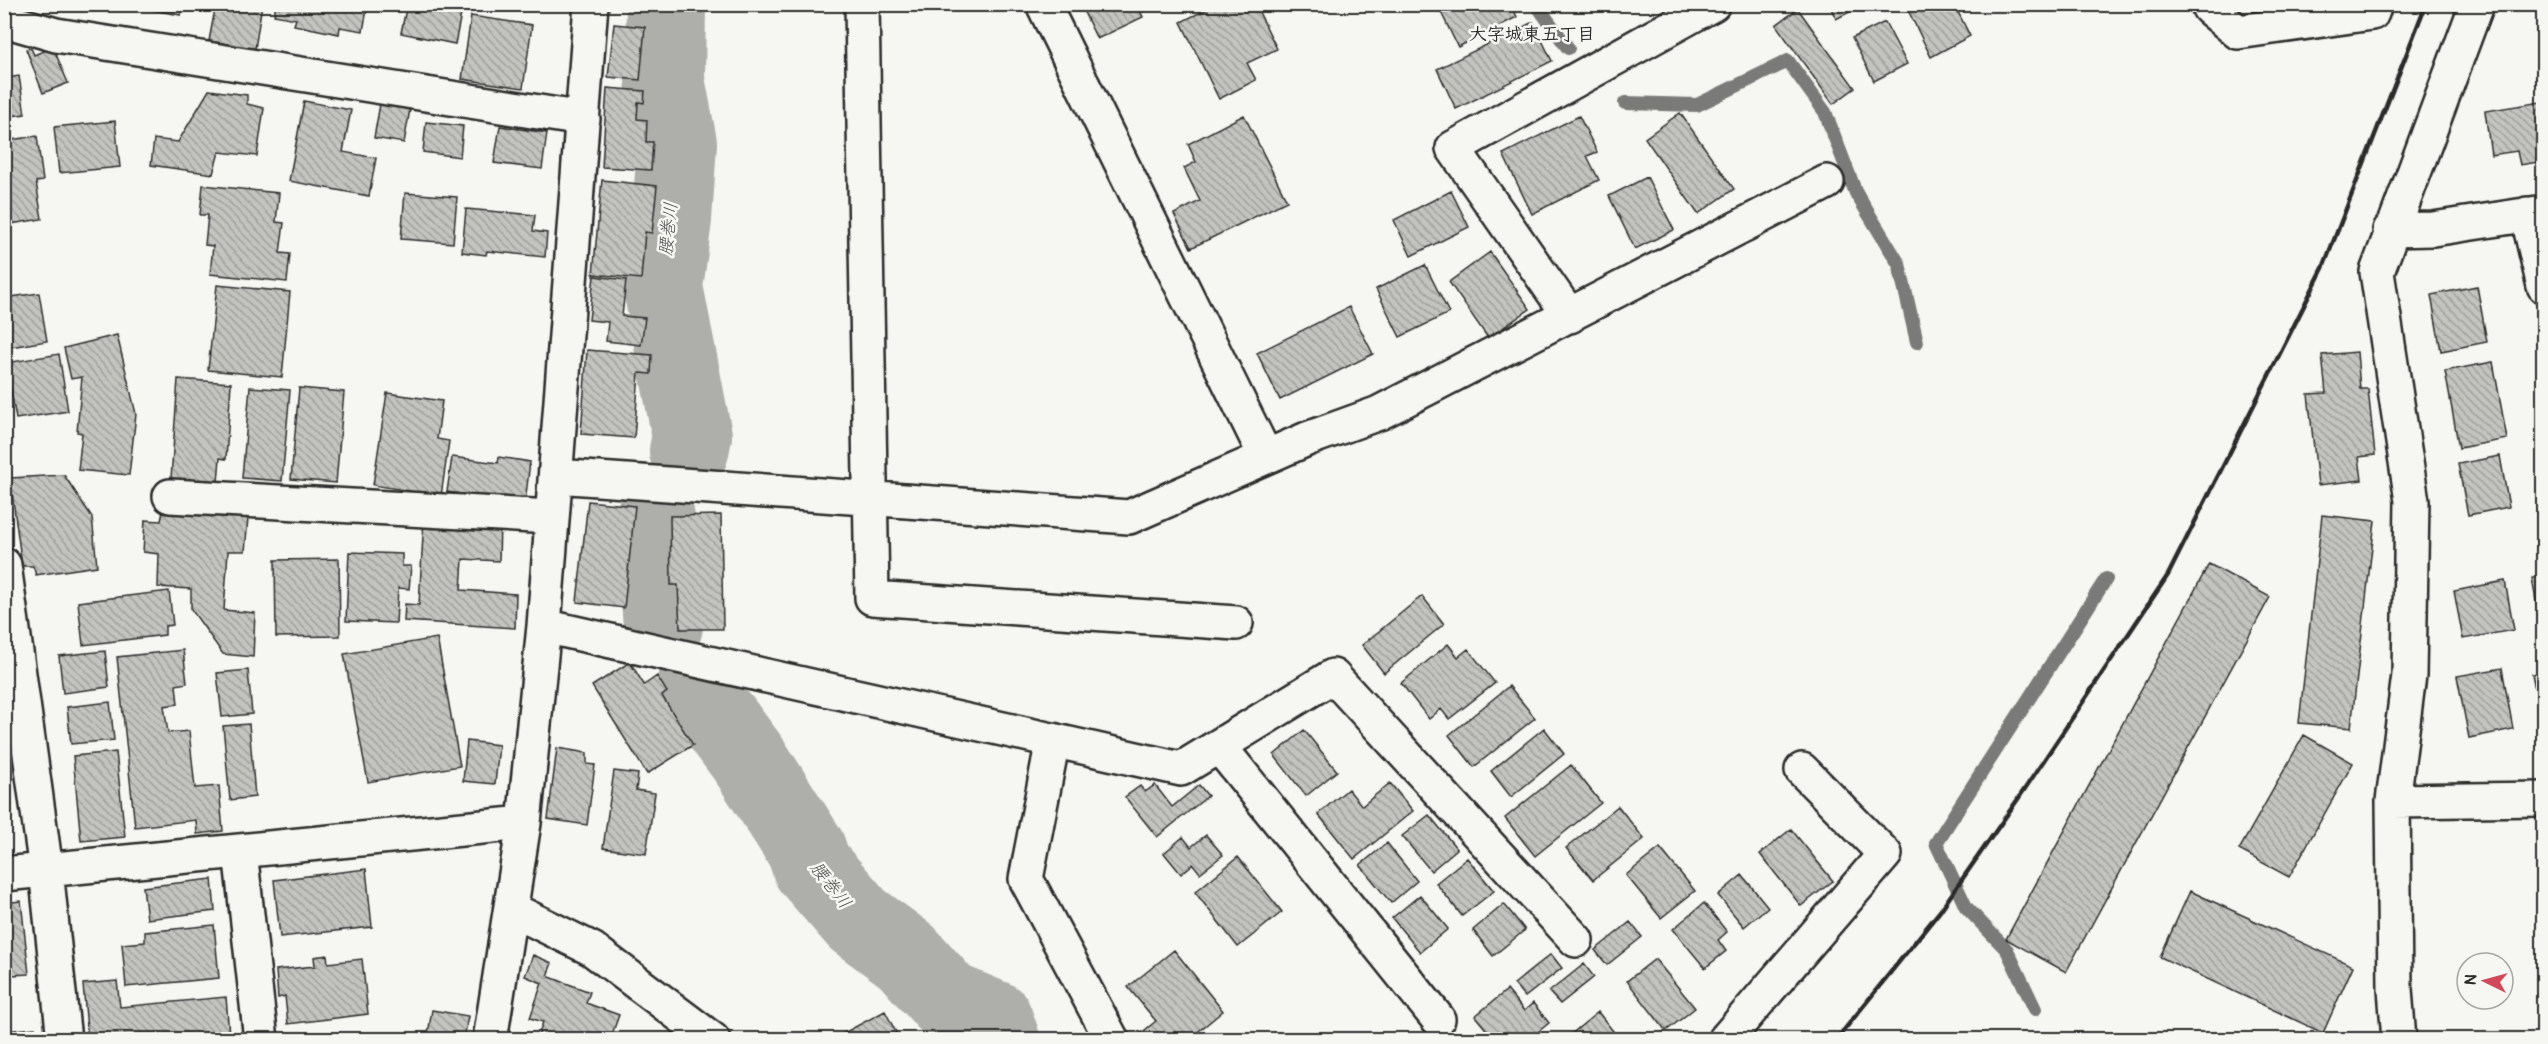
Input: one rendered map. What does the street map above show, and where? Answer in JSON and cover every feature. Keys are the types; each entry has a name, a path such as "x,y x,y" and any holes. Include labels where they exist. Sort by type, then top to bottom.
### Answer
{"street":[{"path":"490,1040 524,823 544,626 591,4"},
{"path":"861,4 872,598 1236,623"},
{"path":"1044,4 1266,457"},
{"path":"1570,316 1453,148 1713,4"},
{"path":"2208,4 2209,8 2238,32 2372,13 2375,4"},
{"path":"2399,1040 2395,989 2393,801 2409,675 2412,501 2377,272 2477,4"},
{"path":"4,20 56,35 583,119"},
{"path":"556,476 1129,517 1266,457 1379,413 1827,182"},
{"path":"2391,231 2433,229 2535,213 2544,286"},
{"path":"170,496 552,517"},
{"path":"4,565 46,870 64,1040"},
{"path":"544,626 1181,769 1333,676 1576,940"},
{"path":"1053,740 1026,879 1112,1040"},
{"path":"1219,746 1438,1019"},
{"path":"1725,1040 1885,854 1802,770"},
{"path":"2393,801 2544,799"},
{"path":"4,874 524,823"},
{"path":"240,851 261,1040"},
{"path":"511,909 592,950 713,1040"}],"building":[{"path":"75,4 113,4 112,10"},
{"path":"136,4 182,4 181,15 135,7"},
{"path":"216,4 262,4 255,49 209,41"},
{"path":"276,4 368,4 363,31 340,27 339,34 294,25 296,19 274,15"},
{"path":"407,4 463,4 455,44 401,33"},
{"path":"1080,4 1137,4 1143,17 1097,39"},
{"path":"1217,4 1255,4 1277,49 1247,63 1256,80 1219,99 1181,22"},
{"path":"1437,4 1511,4 1517,17 1458,47"},
{"path":"1829,4 1861,4 1861,6 1836,19"},
{"path":"1905,4 1954,4 1970,36 1931,57"},
{"path":"1798,9 1855,88 1833,104 1776,25"},
{"path":"471,16 532,25 523,88 462,79"},
{"path":"1533,22 1552,61 1456,109 1437,69"},
{"path":"1885,22 1907,64 1874,81 1852,38"},
{"path":"614,24 645,27 640,80 608,77"},
{"path":"53,47 68,83 43,93 26,49 31,48 34,55"},
{"path":"4,57 7,78 19,76 25,114 4,117"},
{"path":"607,88 645,91 644,103 638,102 637,119 647,120 646,142 653,142 651,170 602,167"},
{"path":"209,90 247,95 247,104 264,108 257,156 219,152 213,174 151,165 154,139 178,142"},
{"path":"304,101 351,110 343,152 376,158 369,196 289,181"},
{"path":"2541,102 2544,161 2520,165 2517,151 2491,155 2485,111"},
{"path":"380,104 410,109 404,143 374,138"},
{"path":"1680,113 1734,189 1698,214 1645,138"},
{"path":"1244,115 1287,201 1191,248 1174,214 1200,201 1184,168 1196,162 1188,144"},
{"path":"1579,116 1597,152 1587,156 1599,180 1532,214 1503,154"},
{"path":"115,121 120,167 59,173 54,127"},
{"path":"426,122 463,126 460,157 423,152"},
{"path":"500,126 547,133 542,169 494,163"},
{"path":"37,136 43,181 36,182 42,219 4,225 4,141"},
{"path":"1647,177 1674,230 1635,249 1609,196"},
{"path":"602,180 657,186 652,233 645,232 641,279 593,274"},
{"path":"203,185 279,193 276,222 284,223 280,253 290,254 287,282 210,274 213,246 205,245 208,215 200,215"},
{"path":"1451,191 1469,227 1411,256 1394,220"},
{"path":"405,193 457,197 453,243 401,239"},
{"path":"466,209 535,215 533,231 547,233 545,257 487,251 486,255 462,252"},
{"path":"1490,252 1530,309 1488,338 1449,282"},
{"path":"1425,265 1449,313 1400,337 1376,289"},
{"path":"594,276 626,280 622,316 645,318 641,345 606,341 608,322 589,320"},
{"path":"217,285 290,292 282,377 208,370"},
{"path":"2477,286 2487,342 2441,351 2431,295"},
{"path":"39,293 47,341 4,348 4,298"},
{"path":"1349,307 1373,354 1280,400 1257,353"},
{"path":"117,335 136,414 129,475 78,470 82,433 77,432 82,377 71,379 64,348"},
{"path":"587,350 652,355 651,374 639,373 634,438 581,434"},
{"path":"2357,352 2360,389 2368,389 2375,455 2359,457 2362,480 2318,485 2308,394 2326,393 2322,355"},
{"path":"59,354 68,411 16,419 6,363"},
{"path":"2493,362 2507,439 2459,448 2445,371"},
{"path":"178,379 231,383 226,459 220,458 218,482 171,479"},
{"path":"250,387 290,390 282,481 242,478"},
{"path":"299,388 344,392 336,483 291,479"},
{"path":"387,393 442,401 437,439 449,441 441,496 373,485"},
{"path":"2500,456 2509,507 2468,515 2458,464"},
{"path":"452,457 498,463 499,457 530,462 525,503 447,492"},
{"path":"64,475 92,517 97,566 36,575 33,566 22,566 10,478"},
{"path":"588,501 635,506 624,608 577,602"},
{"path":"163,511 248,518 245,551 228,551 224,610 255,613 253,657 223,654 191,609 191,589 158,587 159,554 143,552 145,520 161,521"},
{"path":"721,515 723,629 680,629 678,585 671,585 670,516"},
{"path":"2322,515 2375,521 2351,728 2299,723"},
{"path":"424,518 500,523 499,561 463,559 461,590 516,594 515,628 404,621 405,604 419,605"},
{"path":"349,552 402,554 402,566 411,566 409,589 398,588 396,623 346,621"},
{"path":"339,559 340,636 276,637 275,560"},
{"path":"2209,564 2270,597 2066,972 2006,939"},
{"path":"2544,576 2544,623 2540,624 2532,578"},
{"path":"2505,581 2514,630 2463,639 2454,591"},
{"path":"169,591 173,625 165,626 165,635 83,645 78,602"},
{"path":"1422,596 1444,624 1384,673 1362,645"},
{"path":"437,638 460,766 368,782 344,654"},
{"path":"1448,644 1458,657 1468,649 1495,683 1449,719 1441,709 1429,719 1401,683"},
{"path":"183,650 187,683 176,685 178,704 164,706 168,733 189,731 195,788 219,786 223,831 197,834 196,820 135,827 117,657"},
{"path":"105,651 109,687 63,693 59,656"},
{"path":"630,662 644,685 657,676 667,692 662,696 693,745 647,774 592,686"},
{"path":"2502,668 2513,729 2469,738 2457,676"},
{"path":"248,670 252,714 222,717 217,673"},
{"path":"2544,672 2544,733 2532,674"},
{"path":"1509,686 1535,718 1474,767 1449,735"},
{"path":"110,702 114,740 71,744 67,707"},
{"path":"249,724 255,797 230,800 223,726"},
{"path":"1544,728 1564,754 1511,797 1491,771"},
{"path":"1304,730 1337,771 1306,796 1274,755"},
{"path":"2304,735 2353,763 2289,877 2239,850"},
{"path":"467,741 499,745 495,784 463,781"},
{"path":"557,748 587,753 587,764 595,765 587,825 548,819"},
{"path":"116,752 125,837 81,841 73,756"},
{"path":"1571,765 1601,803 1535,856 1505,818"},
{"path":"614,771 638,774 636,790 655,793 646,854 603,848"},
{"path":"1390,783 1413,811 1354,859 1318,814 1348,789 1362,806"},
{"path":"1155,785 1172,807 1199,785 1208,796 1157,837 1125,797 1140,786 1145,792"},
{"path":"1618,806 1644,839 1593,880 1566,848"},
{"path":"1429,815 1457,849 1431,871 1402,836"},
{"path":"1791,829 1833,881 1801,906 1760,854"},
{"path":"1206,835 1223,855 1200,873 1193,864 1181,874 1164,853 1183,837 1191,847"},
{"path":"1387,843 1417,881 1391,903 1360,865"},
{"path":"1660,848 1695,891 1661,918 1626,875"},
{"path":"1238,857 1282,912 1238,947 1195,892"},
{"path":"1467,858 1494,891 1462,916 1436,883"},
{"path":"366,869 372,927 280,937 274,880"},
{"path":"1742,875 1768,907 1744,927 1718,895"},
{"path":"212,879 215,911 147,919 143,887"},
{"path":"2190,891 2353,966 2323,1033 2160,957"},
{"path":"1420,895 1448,929 1420,952 1392,918"},
{"path":"21,901 29,974 12,975 12,967 4,968 4,903"},
{"path":"1704,903 1727,932 1718,940 1726,951 1705,968 1673,929"},
{"path":"1504,904 1525,930 1493,956 1473,930"},
{"path":"1630,922 1642,937 1607,965 1595,950"},
{"path":"214,925 219,978 126,987 122,944 145,942 145,932"},
{"path":"1174,950 1223,1011 1188,1040 1145,1040 1140,1034 1156,1021 1128,987"},
{"path":"1551,954 1562,968 1525,997 1514,984"},
{"path":"327,955 328,963 362,959 368,1014 288,1024 285,996 278,998 276,970 315,966 314,957"},
{"path":"533,955 552,963 547,976 590,992 586,1003 619,1015 610,1040 537,1039 543,1022 530,1018 542,983 525,976"},
{"path":"1655,959 1695,1008 1666,1031 1627,981"},
{"path":"1584,964 1594,977 1560,1004 1549,992"},
{"path":"117,981 120,1007 226,997 229,1035 219,1037 219,1040 88,1040 83,984"},
{"path":"1507,990 1524,1011 1533,1003 1549,1023 1528,1040 1495,1040 1475,1016"},
{"path":"432,1010 468,1016 464,1040 427,1040"},
{"path":"885,1011 900,1040 840,1040 838,1036"},
{"path":"1598,1012 1620,1040 1564,1040"},
{"path":"35,1028 36,1040 4,1040 4,1031"}],"waterway":[{"name":"腰巻川","path":"666,4 665,80 677,143 672,219 663,287 692,436 689,451"},
{"path":"1536,4 1568,48"},
{"path":"1625,103 1697,105 1788,61 1825,112 1856,193 1899,264 1917,342"},
{"name":"腰巻川","path":"655,518 663,626"},
{"path":"2035,1009 2007,950 1966,907 1936,843 2106,579"},
{"name":"腰巻川","path":"692,695 721,722 750,761 806,849 812,867 858,920 907,956 947,1001 993,1020 1000,1040"}],"railway":[{"path":"1836,1040 1940,911 2168,575 2323,268 2426,4"}],"district":[{"name":"大字城東五丁目","path":"1532,34"}]}
